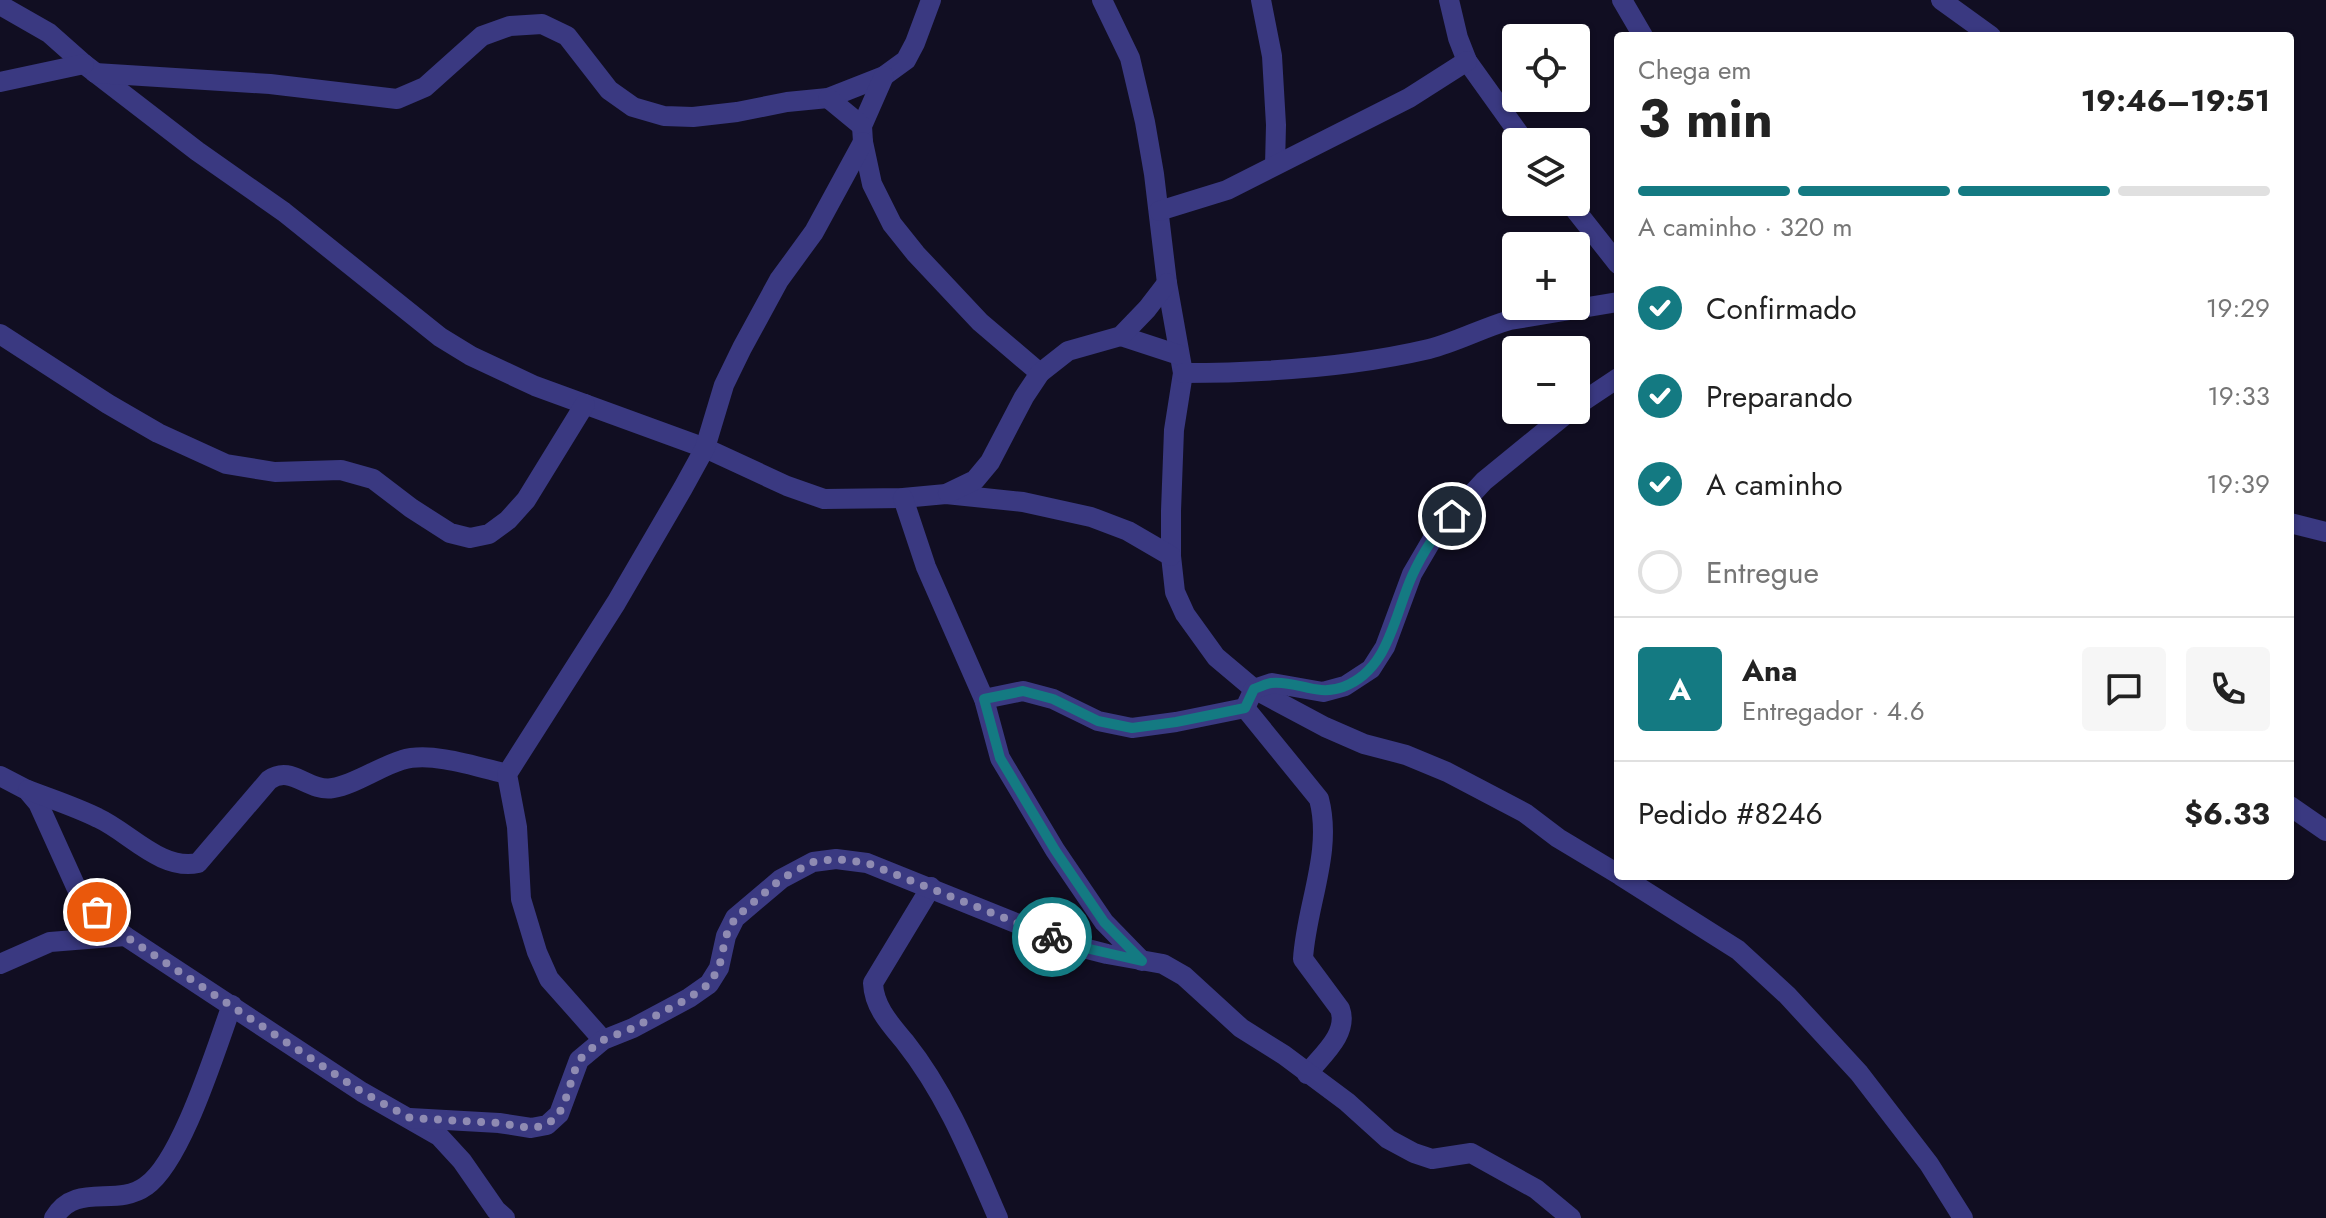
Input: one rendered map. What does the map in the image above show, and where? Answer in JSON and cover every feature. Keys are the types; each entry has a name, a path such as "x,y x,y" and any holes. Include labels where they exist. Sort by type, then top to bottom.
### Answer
{"street":[{"path":"0,82 90,69 270,84 397,99 425,87 482,36 510,26 542,24 567,36 609,90 633,107 664,116 708,116 828,98 884,76 906,60 931,0"},
{"path":"1102,0 1130,58 1145,122 1181,364 1174,430 1171,556 1175,592 1185,614 1249,698 1319,799 1324,818 1321,855 1303,959 1340,1009 1343,1019 1340,1032 1307,1074"},
{"path":"1261,0 1272,56 1275,165"},
{"path":"1449,0 1467,61 1515,128"},
{"path":"1622,0 1641,32"},
{"path":"1941,0 1985,32"},
{"path":"0,5 49,33 90,69 197,151 284,212 440,337 471,356 535,386 705,448 787,486 824,499 946,494 1023,502 1091,517 1128,531 1171,556"},
{"path":"1159,211 1227,190 1409,98 1467,61"},
{"path":"603,1040 549,979 537,952 521,899 517,827 507,774 616,603 705,448 724,385 779,280 814,232 862,134 884,76"},
{"path":"828,98 862,134 872,184 892,224 980,322 1040,373"},
{"path":"1580,216 1614,259"},
{"path":"946,494 975,480 990,462 1040,373 1068,351 1121,336 1167,283"},
{"path":"1121,336 1181,364 1223,374 1334,364 1409,353 1457,341 1510,320 1614,303"},
{"path":"0,334 158,433 226,464 275,472 341,470 373,479 450,533 470,538 489,534 508,520 526,500 585,404"},
{"path":"1590,397 1614,381"},
{"path":"984,699 1023,691 1053,699 1098,721 1132,728 1176,722 1249,698 1272,683 1323,692 1345,686 1371,669 1385,647 1412,574 1436,533 1484,481 1554,424"},
{"path":"903,498 926,567 984,699 1000,758 1055,850 1104,922 1142,961"},
{"path":"2294,524 2326,532"},
{"path":"1249,698 1364,744 1406,755 1470,784 1525,813 1558,838 1614,871"},
{"path":"0,776 27,790 100,818 163,858 186,866 198,863 277,774 285,773 316,788 333,788 405,759 443,759 507,774"},
{"path":"27,790 38,803 76,887 97,912 125,936 362,1092 439,1136 505,1218"},
{"path":"2294,809 2326,831"},
{"path":"410,1118 531,1128 547,1125 559,1114 579,1060 603,1040 633,1028 709,984 719,968 726,936 735,918 781,879 813,862 836,859 867,863 1068,944 1163,964 1184,976 1241,1028 1284,1055 1347,1102 1388,1139 1432,1159 1471,1153 1536,1189 1571,1218"},
{"path":"1628,880 1738,950 1787,995 1876,1094 1929,1164 1963,1218"},
{"path":"931,887 873,983 873,996 883,1014 922,1063 946,1103 969,1148 998,1218"},
{"path":"0,964 50,942 125,936"},
{"path":"54,1218 61,1206 78,1197 132,1195 150,1184 169,1160 185,1130 232,1005"}],"way so far":[{"path":"97,912 125,936 362,1092 410,1118 531,1128 547,1125 559,1114 579,1060 591,1049 603,1040 689,998 709,984 719,968 726,936 735,918 781,879 813,862 836,859 867,863 1052,937"}],"route":[{"path":"1052,937 1068,944 1142,961 1104,922 1055,850 1000,758 984,699 1023,691 1053,699 1098,721 1132,728 1245,708 1254,689 1272,683 1323,692 1345,686 1371,669 1385,647 1412,574 1436,533 1452,516"}]}
